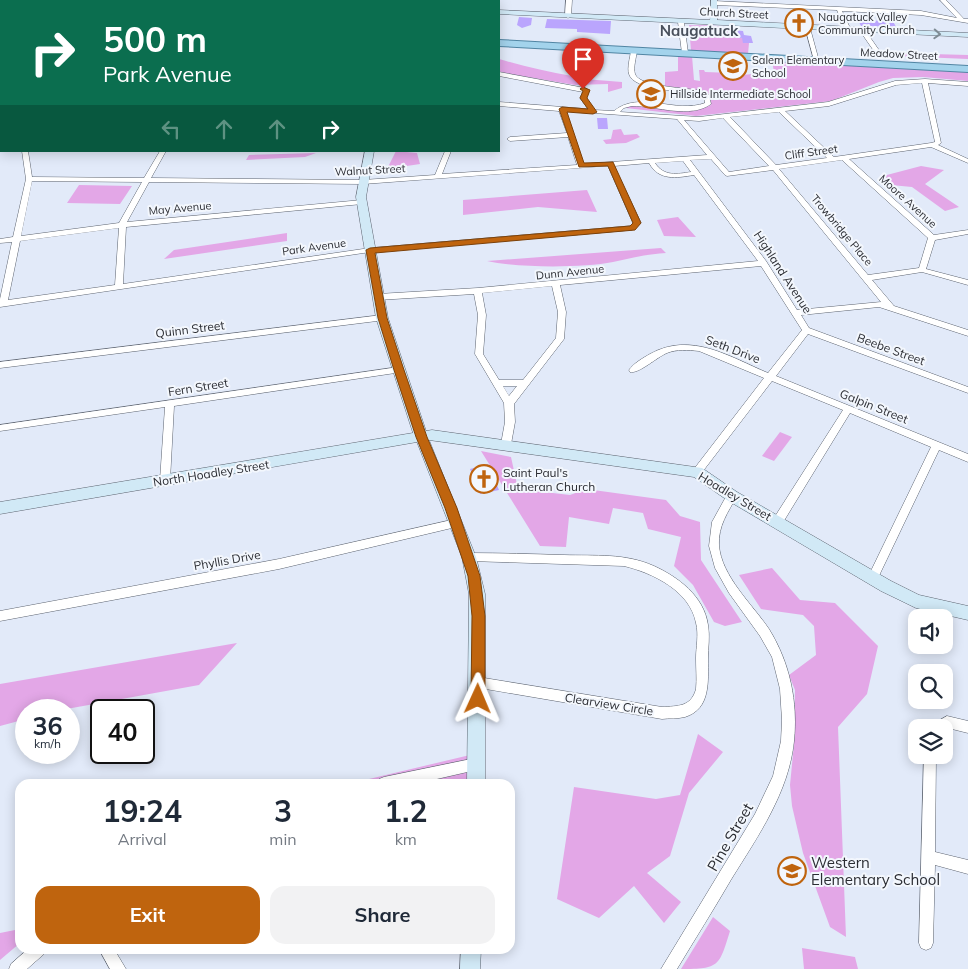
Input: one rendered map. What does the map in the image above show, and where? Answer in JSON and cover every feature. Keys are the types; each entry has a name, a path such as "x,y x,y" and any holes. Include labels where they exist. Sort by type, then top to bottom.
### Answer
{"main road":[{"name":"Meadow Street","path":"500,43 968,69"}],"street":[{"path":"568,16 569,0"},
{"path":"943,0 966,21 968,26"},
{"path":"713,23 714,1 921,13 966,21"},
{"path":"839,9 848,30"},
{"name":"Church Street","path":"500,12 968,35"},
{"path":"681,22 685,54"},
{"path":"807,28 817,60"},
{"path":"863,31 878,53"},
{"path":"571,66 574,47"},
{"path":"615,113 618,108 629,104 683,109 702,107 709,102 707,96 699,91 650,86 633,79 631,73 634,51"},
{"path":"500,74 586,90 583,98 593,112"},
{"path":"500,104 680,119 725,116 829,104 895,83 926,81 968,84"},
{"path":"926,81 938,143 932,145"},
{"path":"562,109 581,165"},
{"path":"781,110 832,158"},
{"name":"Trowbridge Place","path":"725,116 774,167 891,308"},
{"name":"Cliff Street","path":"680,119 727,174 932,145"},
{"path":"510,139 571,135"},
{"path":"932,145 968,160"},
{"path":"2,304 29,179 25,152"},
{"path":"119,287 123,225 162,152"},
{"path":"370,152 363,182 362,202 382,318 421,437 469,557 477,594 476,779"},
{"path":"438,176 448,152"},
{"name":"Walnut Street","path":"29,179 363,182 710,156"},
{"name":"Moore Avenue","path":"843,157 932,238 922,270"},
{"name":"Highland Avenue","path":"685,158 763,263 806,330 696,472"},
{"path":"651,161 657,172 665,176 695,173"},
{"name":"Park Avenue","path":"2,304 370,250 632,228 637,223 610,164"},
{"name":"May Avenue","path":"0,241 123,225 362,202"},
{"path":"932,238 968,232"},
{"name":"Dunn Avenue","path":"378,297 478,291 763,263"},
{"path":"867,278 922,270 968,284"},
{"path":"509,403 560,340 563,327 563,308 556,284"},
{"path":"478,291 482,315 479,354 509,403 510,422 506,444"},
{"path":"795,313 880,304 968,333"},
{"name":"Quinn Street","path":"0,365 382,318"},
{"name":"Beebe Street","path":"806,330 968,390"},
{"name":"Seth Drive","path":"633,370 660,351 689,346 720,355 771,377"},
{"name":"Fern Street","path":"0,428 399,370"},
{"name":"Galpin Street","path":"771,377 968,458"},
{"path":"496,383 524,383"},
{"path":"165,480 170,404"},
{"path":"778,522 848,409"},
{"name":"Hoadley Street","path":"421,437 432,435 506,444 696,472 732,496 916,601 968,612"},
{"name":"North Hoadley Street","path":"0,508 421,437"},
{"path":"873,577 937,445"},
{"name":"Pine Street","path":"668,969 763,816 784,760 788,717 784,676 772,644 722,574 715,555 713,532 720,510 732,496"},
{"name":"Phyllis Drive","path":"0,616 278,564 456,523"},
{"name":"Clearview Circle","path":"469,557 624,561 643,565 665,576 684,592 702,621 703,685 700,699 686,711 662,713 478,683"},
{"path":"953,723 968,727"},
{"path":"407,779 476,764"},
{"path":"926,943 930,764"},
{"path":"929,857 968,867"},
{"path":"16,969 33,954"},
{"path":"109,954 119,969"},
{"path":"470,969 471,954"}],"shaded area":[{"path":"689,25 715,26 728,29 734,37 742,38 749,43 748,54 691,51"},
{"path":"678,53 692,56 694,80 700,81 699,70 732,73 741,71 742,75 774,72 772,61 968,71 968,81 923,77 893,78 831,101 696,116 626,108 629,105 690,110 711,105 710,96 698,90 665,86 665,72 678,71"},
{"path":"895,53 968,55 968,59 897,56"},
{"path":"500,59 535,69 572,76 575,72 582,73 584,79 622,82 622,88 608,92 608,84 575,85 500,71"},
{"path":"621,129 624,135 637,134 640,137 626,143 606,144 603,140 611,139 613,130"},
{"path":"396,152 417,153 420,164 387,169"},
{"path":"316,153 305,157 246,160 249,155"},
{"path":"921,166 944,170 925,184 959,207 945,211 912,187 891,185 883,176"},
{"path":"79,185 132,186 120,204 67,203"},
{"path":"587,190 597,212 538,207 463,215 463,200"},
{"path":"678,217 696,237 664,236 657,220"},
{"path":"287,233 287,241 164,259 174,250"},
{"path":"661,248 666,253 600,264 532,266 487,261"},
{"path":"780,432 792,437 774,461 762,456"},
{"path":"481,451 511,457 518,489 570,495 586,489 666,500 680,516 700,522 701,560 742,622 725,626 714,622 693,585 674,566 681,537 648,529 643,513 613,508 609,524 569,517 566,547 540,546"},
{"path":"772,568 800,600 835,603 878,646 867,694 838,727 846,937 830,927 803,853 792,806 790,785 794,744 795,690 789,675 816,655 814,626 803,615 761,609 739,575"},
{"path":"237,643 199,685 122,699 90,699 90,705 80,707 80,699 15,699 15,722 0,726 0,684"},
{"path":"698,734 723,752 689,793 670,856 647,873 681,902 664,923 634,886 599,918 557,899 574,787 656,799 680,795"},
{"path":"470,755 469,779 369,779"},
{"path":"713,917 730,931 720,958 716,963 704,968 681,969"},
{"path":"15,930 15,947 0,960 0,933"},
{"path":"802,948 855,957 858,969 804,969"}],"building":[{"path":"519,17 532,18 531,25 522,28 517,25"},
{"path":"547,19 611,21 610,34 577,32 577,29 545,28"},
{"path":"858,20 893,21 896,27 861,26"},
{"path":"733,30 743,31 744,35 751,36 753,43 743,43 742,38 734,37"},
{"path":"597,118 607,118 608,129 598,129"},
{"name":"Saint Paul's Lutheran Church","path":"488,464 499,490 480,494 470,469"}],"place":[{"name":"Naugatuck Valley Community Church","path":"799,23"},
{"name":"Salem Elementary School","path":"733,66"},
{"name":"Hillside Intermediate School","path":"651,94"},
{"name":"Saint Paul's Lutheran Church","path":"484,479"},
{"name":"Western Elementary School","path":"792,871"}],"district":[{"name":"Naugatuck","path":"699,30"}],"route":[{"path":"478,699 478,616 474,576 451,508 421,437 382,318 370,250 632,228 637,223 610,164 581,165 562,109 593,112 583,98 586,90 583,89"}]}
